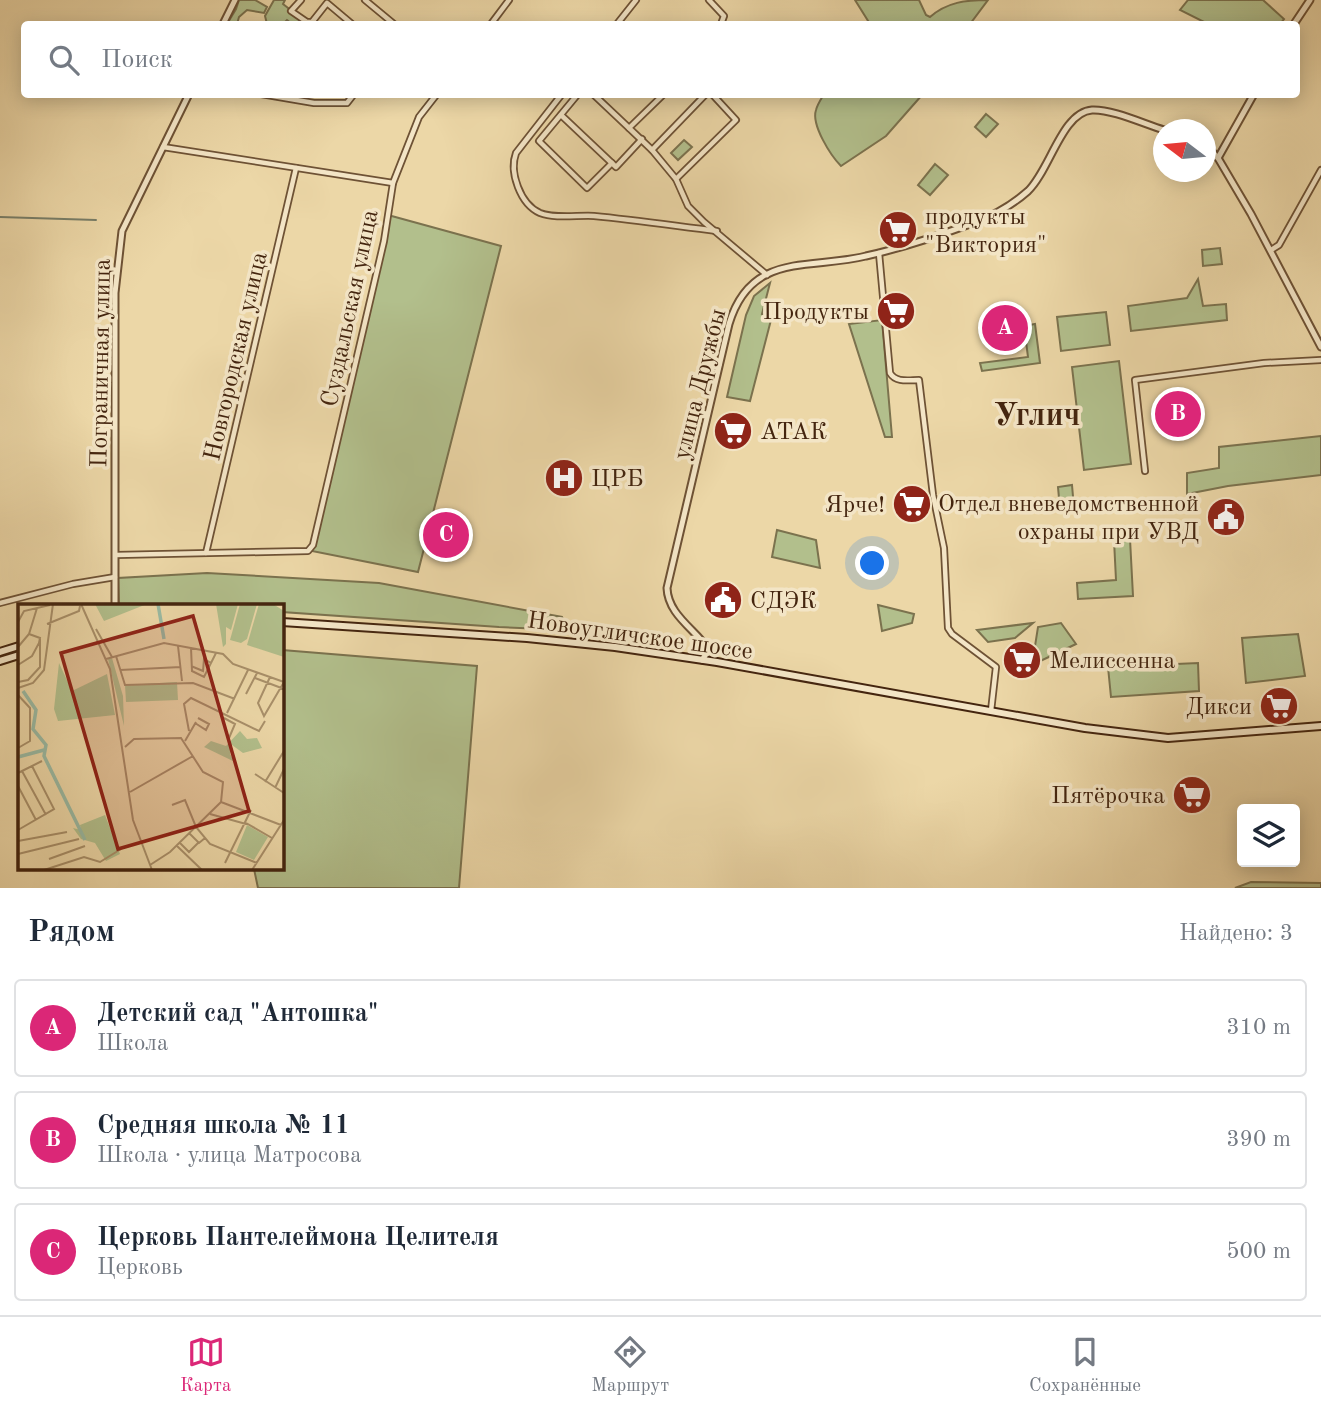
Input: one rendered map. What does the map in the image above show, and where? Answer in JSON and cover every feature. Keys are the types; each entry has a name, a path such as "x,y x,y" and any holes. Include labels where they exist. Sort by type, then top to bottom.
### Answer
{"main road":[{"name":"Новоугличское шоссе","path":"284,622 537,639 615,647 1107,732 1168,738 1321,726"},
{"path":"0,652 18,646"},
{"path":"0,661 18,655"}],"street":[{"path":"224,21 235,0"},
{"path":"301,0 292,11 306,21"},
{"path":"365,0 390,21"},
{"path":"493,21 509,0"},
{"path":"619,21 636,0"},
{"path":"709,0 724,16 722,21"},
{"path":"1296,21 1310,0"},
{"path":"313,21 327,3 348,21"},
{"name":"Пограничная улица","path":"115,604 113,372 117,265 122,231 187,98"},
{"path":"285,98 347,103 351,98"},
{"path":"310,102 314,98"},
{"name":"Суздальская улица","path":"206,553 307,551 313,545 384,241 393,183 419,117 434,98"},
{"path":"559,98 516,152 513,167 515,179 530,204 539,212 717,231"},
{"path":"575,98 539,141 587,188 612,163"},
{"path":"597,98 652,150 676,179 688,205 704,222 767,275"},
{"path":"629,128 660,98"},
{"path":"652,150 702,98"},
{"path":"676,179 736,120 716,98"},
{"path":"1252,98 1218,158 1271,250 1321,347"},
{"name":"улица Дружбы","path":"717,663 671,606 667,588 733,310 744,293 767,275 792,265 853,259 879,253 978,221 1008,206 1036,181 1047,166 1069,122 1083,112 1100,111 1153,127"},
{"path":"561,115 616,167 642,139"},
{"path":"163,147 393,183"},
{"name":"Новгородская улица","path":"206,553 296,168"},
{"path":"1271,250 1279,245 1321,170"},
{"path":"879,253 890,373 899,380 919,380 933,495 944,548 948,628 952,634 996,667 991,711"},
{"path":"1145,471 1135,380 1264,363 1321,360"},
{"path":"116,555 206,553"},
{"path":"0,603 116,576"},
{"path":"702,660 709,650"}],"green space":[{"path":"239,0 255,0 267,7 264,13 247,10 238,21 229,21"},
{"path":"274,0 285,0 283,4 308,21 266,21 265,16"},
{"path":"855,0 919,0 926,15 930,17 957,3 988,0 972,21 868,21"},
{"path":"1188,0 1263,0 1284,19 1202,21 1180,10"},
{"path":"822,98 919,98 886,136 841,166 827,148 816,124 818,104"},
{"path":"986,114 998,124 986,137 975,127"},
{"path":"684,140 692,147 678,160 671,153"},
{"path":"935,164 948,175 930,195 918,185"},
{"path":"388,215 501,246 418,572 312,551"},
{"path":"1220,248 1222,264 1203,266 1202,250"},
{"path":"1198,279 1203,306 1226,304 1227,320 1131,331 1128,306 1187,298"},
{"path":"770,283 762,314 772,316 750,401 727,397 746,315 754,296"},
{"path":"1106,312 1110,345 1061,351 1057,317"},
{"path":"882,320 892,437 885,437 849,324"},
{"path":"1035,324 1040,363 982,371 980,363 1028,357 1024,326"},
{"path":"1119,361 1131,464 1084,470 1072,367"},
{"path":"1321,436 1321,475 1228,486 1187,494 1187,473 1219,468 1219,447"},
{"path":"1072,485 1074,508 1060,509 1058,487"},
{"path":"777,530 816,540 820,568 772,557"},
{"path":"1130,539 1133,596 1078,599 1077,583 1116,580 1114,540"},
{"path":"207,573 379,583 562,617 566,626 543,629 499,627 284,612 284,604 119,604 118,578"},
{"path":"878,605 914,614 912,623 882,631"},
{"path":"1033,623 1015,638 988,642 977,630"},
{"path":"1061,623 1076,644 1032,665 1038,627"},
{"path":"1298,634 1305,676 1246,683 1242,638"},
{"path":"284,650 477,666 459,888 258,888 254,870 284,870"},
{"path":"1198,663 1199,691 1111,697 1108,667"},
{"path":"1251,882 1321,883 1321,888 1235,888"}],"waterway":[{"path":"0,217 96,220"}],"place":[{"name":"продукты \"Виктория\"","path":"898,230"},
{"name":"Продукты","path":"896,311"},
{"name":"Детский сад \"Антошка\"","path":"1005,328"},
{"name":"Средняя школа № 11","path":"1178,414"},
{"name":"АТАК","path":"733,431"},
{"name":"ЦРБ","path":"564,478"},
{"name":"Ярче!","path":"912,504"},
{"name":"Отдел вневедомственной охраны при УВД","path":"1226,517"},
{"name":"Церковь Пантелеймона Целителя","path":"446,535"},
{"name":"СДЭК","path":"723,600"},
{"name":"Мелиссенна","path":"1022,660"},
{"name":"Дикси","path":"1279,706"},
{"name":"Пятёрочка","path":"1192,795"}],"district":[{"name":"Углич","path":"1037,414"}]}
